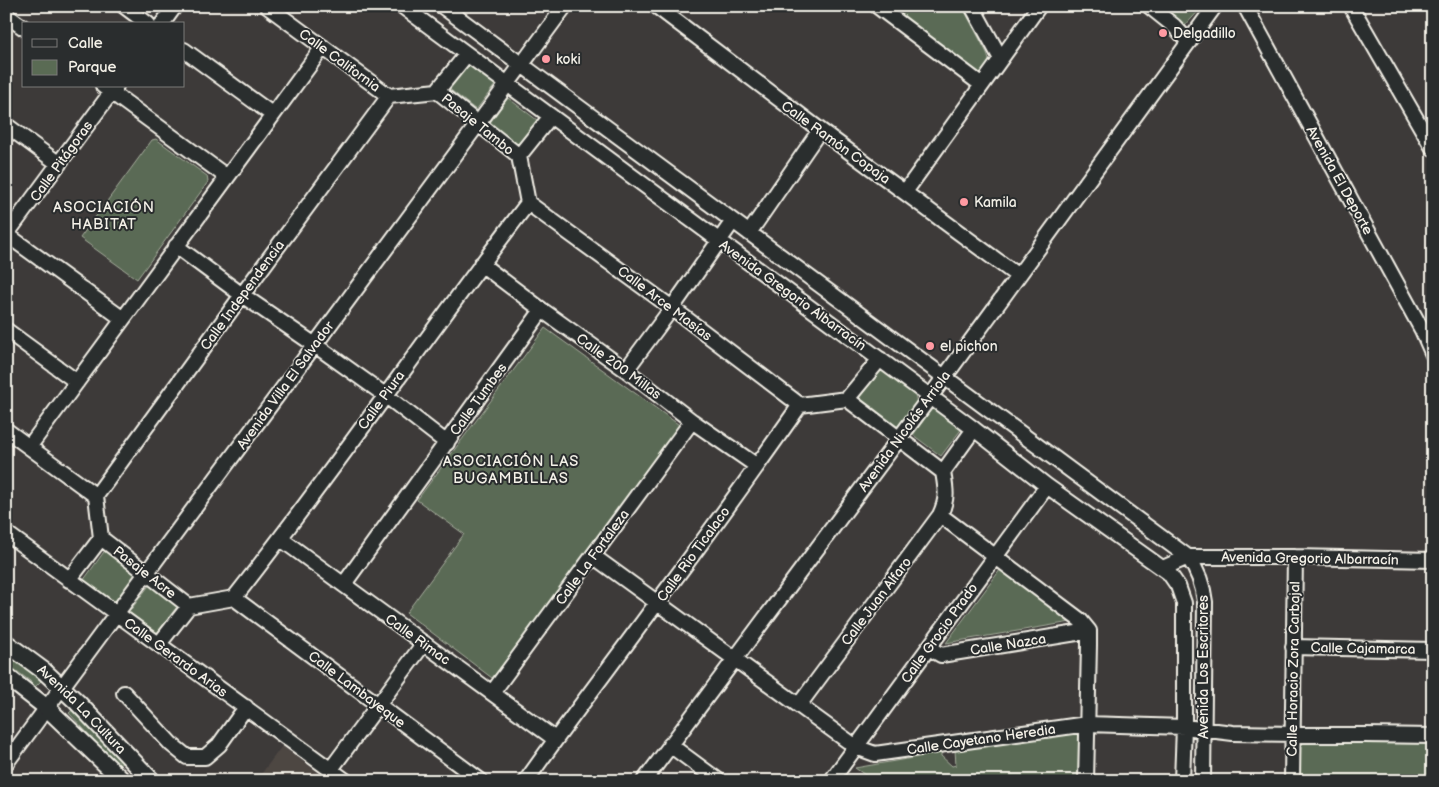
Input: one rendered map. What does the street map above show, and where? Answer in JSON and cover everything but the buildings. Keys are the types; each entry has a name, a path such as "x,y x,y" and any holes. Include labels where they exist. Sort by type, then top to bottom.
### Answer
{"main road":[{"name":"Avenida La Cultura","path":"6,643 29,659 77,702 143,778"},
{"name":"Avenida La Cultura","path":"6,676 47,708 123,781"}],"street":[{"path":"124,6 145,22"},
{"path":"163,22 175,6"},
{"name":"Calle California","path":"267,6 389,96"},
{"name":"Avenida Gregorio Albarracín","path":"402,6 880,359 1047,486 1163,568 1188,557 1433,560"},
{"name":"Avenida Gregorio Albarracín","path":"442,6 1188,557"},
{"name":"Avenida Villa El Salvador","path":"6,763 565,6"},
{"name":"Calle Ramón Copaja","path":"656,6 1018,276"},
{"path":"877,6 982,85"},
{"path":"972,6 1000,59"},
{"path":"905,192 1039,6"},
{"path":"1149,6 1174,26 1189,42"},
{"name":"Avenida Nicolás Arriola","path":"644,781 900,438 1215,6"},
{"name":"Avenida El Deporte","path":"1245,6 1408,304 1433,355"},
{"path":"1351,6 1433,148"},
{"path":"6,15 22,27"},
{"path":"29,447 323,47"},
{"path":"185,51 273,115"},
{"path":"389,96 437,91 467,54"},
{"path":"110,88 227,178"},
{"name":"Calle Pitágoras","path":"6,235 59,164 110,88"},
{"name":"Pasaje Tambo","path":"437,91 518,156"},
{"name":"Calle Independencia","path":"96,496 389,96"},
{"path":"528,203 518,156 551,116"},
{"path":"6,125 59,164"},
{"path":"749,233 820,130"},
{"name":"Calle Piura","path":"234,598 281,539 481,264 528,203"},
{"name":"Calle Arce Masías","path":"528,203 672,308 800,405"},
{"path":"626,370 733,221"},
{"path":"6,235 122,320"},
{"path":"176,246 242,295 385,395 447,443"},
{"name":"Calle 200 Millas","path":"481,264 626,370 692,421 757,466"},
{"name":"Calle Tumbes","path":"344,584 542,310"},
{"path":"6,330 77,382"},
{"path":"800,405 847,399 880,359"},
{"path":"847,399 943,472 974,429"},
{"name":"Calle Rio Ticalaco","path":"526,781 555,739 658,603 800,405"},
{"name":"Calle La Fortaleza","path":"492,693 692,421"},
{"path":"6,430 96,496 101,538 69,580"},
{"name":"Calle Juan Alfaro","path":"798,705 940,515 945,505 947,494 943,472"},
{"name":"Calle Grocio Prado","path":"831,781 1047,486"},
{"path":"940,515 1080,620 1089,631 1086,781"},
{"name":"Calle Gerardo Arias","path":"6,533 346,781"},
{"name":"Pasaje Acre","path":"101,538 189,606"},
{"name":"Calle Rimac","path":"281,539 555,739"},
{"name":"Calle Cayetano Heredia","path":"593,556 856,747 875,754 1087,724 1184,727 1233,733 1433,736"},
{"name":"Avenida Los Escritores","path":"1188,557 1198,573 1204,592 1203,781"},
{"name":"Calle Horacio Zora Carbajal","path":"1292,781 1295,557"},
{"name":"Avenida Los Escritores","path":"1163,568 1178,586 1184,603 1182,781"},
{"path":"159,644 189,606 234,598"},
{"name":"Calle Lambayeque","path":"234,598 481,781"},
{"name":"Calle Nazca","path":"929,648 941,655 1089,631"},
{"path":"330,769 424,643"},
{"name":"Calle Cajamarca","path":"1293,647 1433,650"},
{"path":"124,694 171,744 187,758 205,757 219,745 246,707"},
{"path":"670,745 718,781"}],"shaded area":[{"path":"282,746 329,781 256,781"}],"green space":[{"path":"887,6 962,6 987,53 990,64 987,72 978,74"},
{"path":"1157,6 1203,6 1182,29"},
{"path":"467,63 495,85 476,110 448,88"},
{"path":"508,98 537,120 518,145 489,124"},
{"path":"156,139 207,176 208,182 137,279 80,238 152,140"},
{"path":"545,328 682,427 553,601 492,678 406,613 464,534 417,500"},
{"path":"882,368 914,392 917,403 895,431 856,402"},
{"path":"934,406 963,427 941,456 913,435"},
{"path":"106,549 138,571 113,604 83,581"},
{"path":"1000,570 1071,622 946,643"},
{"path":"151,583 179,604 157,633 129,612"},
{"path":"6,649 44,678 35,687 6,663"},
{"path":"76,707 126,760 118,766 69,713"},
{"path":"1074,730 1080,733 1080,781 874,781 855,768 941,753 941,756 952,766 956,765 955,750"},
{"path":"1301,736 1433,739 1433,781 1299,781"}],"place":[{"name":"Delgadillo","path":"1163,33"},
{"name":"koki","path":"546,59"},
{"name":"Kamila","path":"964,202"},
{"name":"el pichon","path":"930,346"}],"district":[{"name":"ASOCIACIÓN HABITAT","path":"104,216"},
{"name":"ASOCIACIÓN LAS BUGAMBILLAS","path":"511,470"}]}
